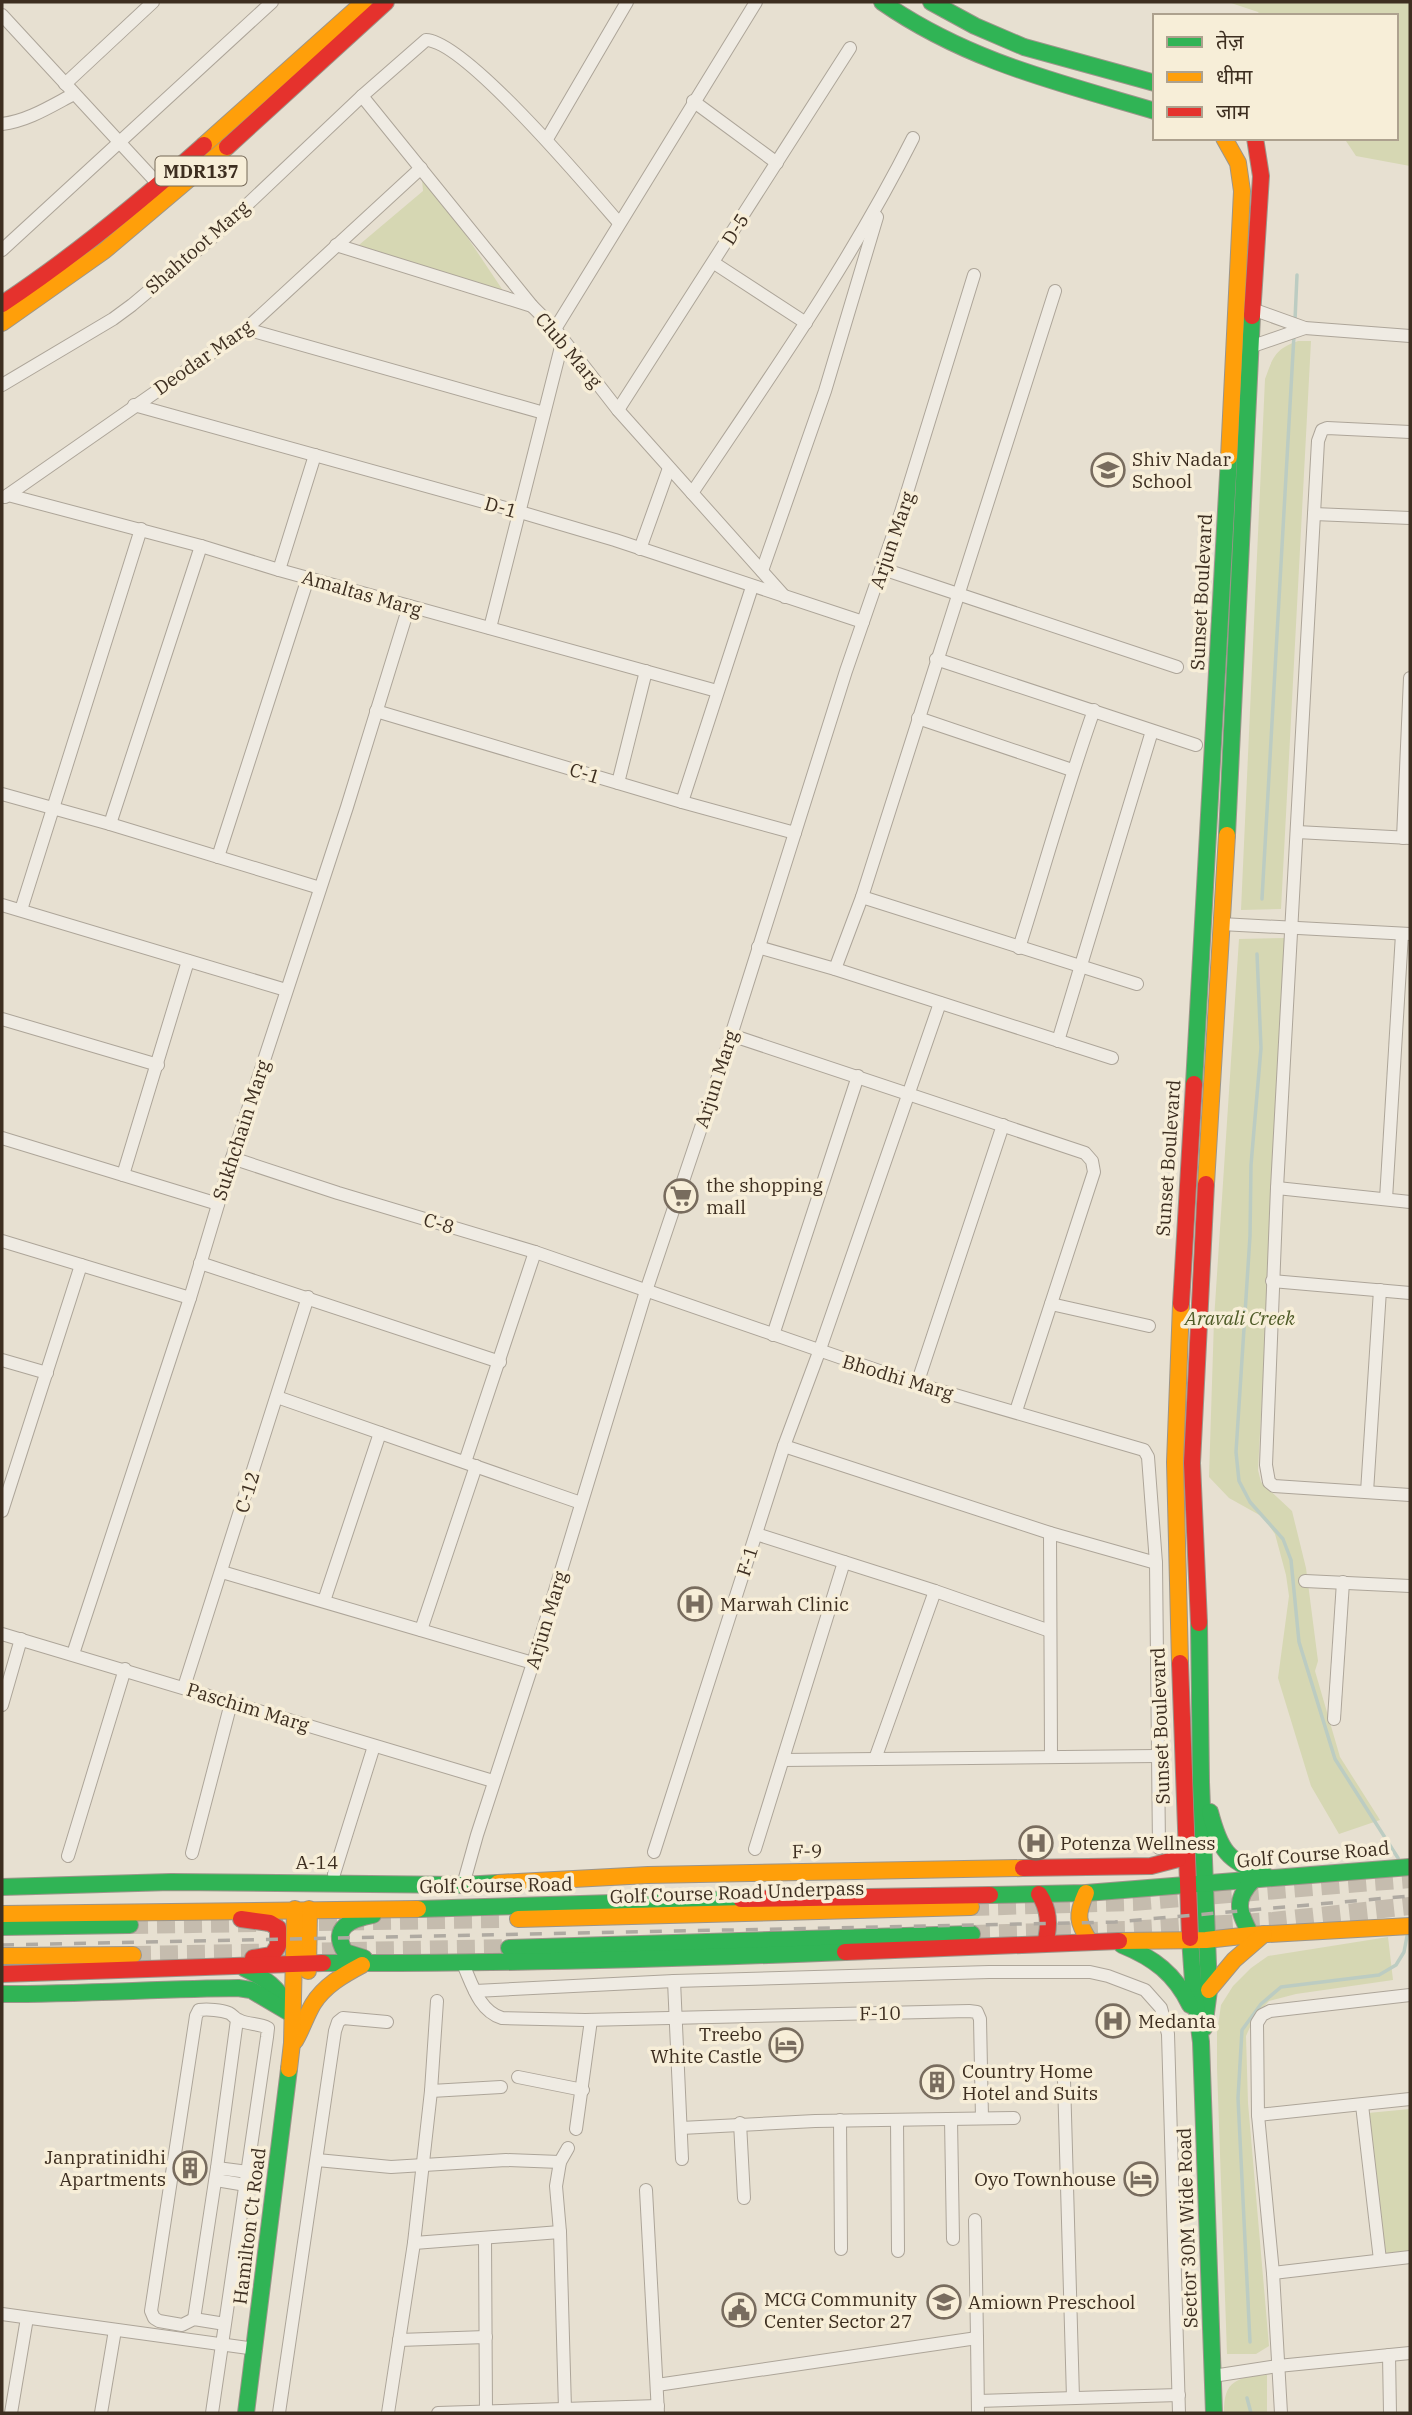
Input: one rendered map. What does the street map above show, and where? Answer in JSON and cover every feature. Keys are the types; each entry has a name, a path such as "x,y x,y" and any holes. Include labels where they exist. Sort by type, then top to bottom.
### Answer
{"main road":[{"name":"MDR137","path":"2,304 159,185 364,2"},
{"name":"MDR137","path":"2,323 48,294 171,198 387,2"},
{"path":"882,2 917,27 957,47 1012,67 1153,110"},
{"path":"931,2 975,26 1024,47 1153,82"},
{"name":"Sunset Boulevard","path":"1201,2042 1193,1994 1198,1940 1201,1782 1198,1581 1192,1463 1207,1156 1236,682 1250,347 1261,176 1255,140"},
{"name":"Sunset Boulevard","path":"1197,1884 1181,1852 1175,1462 1177,1365 1221,621 1242,191 1240,167 1232,141"},
{"path":"1205,880 1224,881"},
{"path":"1189,1155 1207,1156"},
{"path":"1177,1580 1198,1581"},
{"path":"1201,1782 1217,1842 1227,1856 1243,1868 1278,1879"},
{"path":"1137,1890 1164,1874 1181,1852"},
{"name":"F-9","path":"463,1885 648,1875 1152,1866 1181,1852"},
{"name":"Golf Course Road","path":"2,1914 401,1909 715,1899 1086,1893 1278,1879 1407,1865"},
{"path":"1253,1880 1240,1898 1240,1913 1257,1934"},
{"name":"A-14","path":"2,1887 171,1882 463,1885"},
{"path":"496,1884 528,1906"},
{"path":"401,1909 444,1885"},
{"path":"1086,1893 1079,1909 1080,1927 1097,1941 1138,1951 1163,1965 1182,1986 1201,2042"},
{"path":"1039,1894 1044,1900 1048,1935 1045,1943"},
{"name":"Golf Course Road Underpass","path":"504,1919 971,1907"},
{"name":"Hamilton Ct Road","path":"246,2413 302,1963 302,1909"},
{"path":"383,1909 350,1921 342,1929 339,1939 341,1948 349,1955 376,1958 384,1963"},
{"path":"211,1910 222,1917 270,1923 278,1928 278,1946 272,1955 230,1958 220,1961 212,1968"},
{"path":"2,1927 130,1924"},
{"path":"2,1974 302,1963 463,1964 675,1959 1097,1941 1198,1940 1410,1926"},
{"path":"509,1948 972,1934"},
{"path":"1209,1990 1257,1934"},
{"name":"Sunset Boulevard","path":"1198,1940 1209,1990 1201,2042"},
{"path":"2,1956 133,1955"},
{"path":"292,2043 300,2033 312,2005 328,1985 366,1963"},
{"path":"240,1967 268,1979 284,1999 290,2012 292,2043"},
{"path":"2,1994 237,1988 251,1990 290,2012"},
{"name":"Sector 30M Wide Road","path":"1201,2042 1214,2413"}],"street":[{"path":"2,250 272,2"},
{"path":"619,223 547,139 627,2"},
{"path":"490,628 544,413 559,334 619,223 756,2"},
{"path":"2,124 39,113 70,89 146,4"},
{"path":"2,15 159,185"},
{"name":"Shahtoot Marg","path":"2,385 132,305 213,237 362,96 426,40 441,43 483,77 547,139"},
{"name":"D-5","path":"618,410 850,48"},
{"name":"Club Marg","path":"362,96 532,306 559,334 618,410 785,597"},
{"path":"693,101 777,163"},
{"path":"692,493 806,323 882,200 914,138"},
{"name":"Deodar Marg","path":"5,496 246,329 421,168"},
{"path":"762,571 825,391 882,200"},
{"path":"336,244 532,306"},
{"path":"714,263 806,323"},
{"name":"Arjun Marg","path":"463,1885 646,1291 863,622 883,569 974,275"},
{"path":"835,969 862,897 1055,292"},
{"path":"1252,309 1299,328 1410,335"},
{"path":"1250,347 1299,328"},
{"path":"246,329 544,413"},
{"name":"D-1","path":"134,405 520,512 863,622"},
{"path":"1410,432 1331,428 1322,430 1318,441 1272,1281 1266,1465 1269,1482 1281,1487 1410,1495"},
{"path":"279,569 315,455"},
{"path":"640,549 669,468"},
{"name":"Amaltas Marg","path":"5,496 141,529 717,691"},
{"path":"1314,514 1410,518"},
{"path":"21,910 141,529"},
{"path":"110,824 201,546"},
{"path":"883,569 1177,667"},
{"path":"218,857 308,578"},
{"path":"682,802 752,587"},
{"name":"Sukhchain Marg","path":"73,1654 190,1298 232,1158 409,606"},
{"path":"936,659 1196,745"},
{"path":"618,783 646,671"},
{"path":"1297,832 1407,838 1410,678"},
{"path":"1019,948 1057,828 1072,770 1094,710"},
{"name":"C-1","path":"376,711 795,833"},
{"path":"918,718 1072,770"},
{"path":"1058,1041 1152,731"},
{"path":"2,794 320,888"},
{"path":"862,897 1137,984"},
{"path":"2,905 286,990"},
{"path":"1221,924 1406,934 1386,1199"},
{"path":"758,947 1112,1058"},
{"path":"123,1175 188,961"},
{"name":"F-1","path":"654,1852 784,1446 940,1003"},
{"path":"2,1019 158,1065"},
{"path":"731,1035 1085,1153 1092,1161 1094,1172 1016,1411"},
{"path":"773,1335 858,1076"},
{"path":"917,1384 1003,1125"},
{"path":"2,1138 218,1204"},
{"name":"C-8","path":"232,1158 535,1252 646,1291"},
{"path":"1277,1188 1410,1202"},
{"path":"2,1241 190,1298"},
{"path":"421,1630 535,1252"},
{"path":"200,1263 500,1362"},
{"path":"2,1509 81,1265"},
{"path":"1272,1281 1410,1293"},
{"path":"1367,1492 1380,1290"},
{"name":"Bhodhi Marg","path":"646,1291 917,1384 1144,1450 1149,1457 1156,1563"},
{"name":"C-12","path":"184,1687 308,1297"},
{"path":"1051,1304 1149,1326"},
{"path":"2,1360 47,1373"},
{"path":"277,1398 581,1503"},
{"path":"324,1601 380,1433"},
{"path":"784,1446 1050,1534 1156,1563 1159,1848"},
{"path":"756,1534 1050,1631"},
{"path":"1050,1534 1051,1757"},
{"path":"755,1849 844,1562"},
{"path":"222,1572 533,1663"},
{"path":"1305,1581 1410,1586"},
{"path":"1334,1719 1343,1582"},
{"path":"875,1759 935,1591"},
{"name":"Paschim Marg","path":"2,1634 493,1781"},
{"path":"2,1705 21,1639"},
{"path":"68,1856 125,1669"},
{"path":"192,1853 231,1703"},
{"path":"334,1874 373,1746"},
{"path":"783,1760 1157,1756"},
{"path":"881,1950 882,1975"},
{"path":"463,1964 487,2010 502,2018 591,2020 675,2017"},
{"path":"475,1991 674,1981 1090,1972 1145,1990 1161,2008 1168,2034 1179,2413"},
{"path":"69,1973 69,1994"},
{"path":"674,1981 682,2160"},
{"path":"1280,2413 1273,2273 1258,2115 1255,2033 1257,2023 1262,2015 1270,2011 1410,1995"},
{"path":"388,2413 414,2243 431,2091 437,2001"},
{"path":"212,2413 268,2028 237,2020 232,2014 205,2009 199,2010 196,2015 151,2311 159,2321 182,2325 189,2324 194,2319 217,2174 237,2020"},
{"name":"F-10","path":"675,2017 977,2012 980,2019 982,2118"},
{"path":"279,2413 338,2022 343,2018 387,2022"},
{"path":"576,2129 591,2020"},
{"path":"518,2077 583,2090"},
{"path":"1064,2080 1073,2398"},
{"path":"431,2091 500,2087"},
{"path":"1258,2115 1410,2099"},
{"path":"1362,2105 1380,2260"},
{"path":"681,2128 740,2123 1014,2118"},
{"path":"951,2119 953,2239"},
{"path":"840,2120 841,2249"},
{"path":"897,2120 898,2251"},
{"path":"740,2123 744,2198"},
{"path":"565,2409 560,2232 556,2186 560,2162 568,2148"},
{"path":"317,2160 372,2166 423,2166 506,2160 560,2162"},
{"path":"217,2174 247,2178"},
{"path":"438,2413 565,2409 658,2410 646,2190"},
{"path":"975,2220 978,2407 1073,2398 1179,2395"},
{"path":"414,2243 560,2232"},
{"path":"485,2239 486,2412"},
{"path":"1273,2273 1410,2257"},
{"path":"2,2314 256,2349"},
{"path":"11,2413 8,2389 27,2318"},
{"path":"194,2319 225,2324"},
{"path":"100,2413 115,2330"},
{"path":"399,2340 486,2337"},
{"path":"657,2385 977,2338"},
{"path":"1213,2376 1278,2366 1410,2353"},
{"path":"1389,2355 1390,2413"}],"green space":[{"path":"1228,2 1410,2 1410,166 1356,156 1345,140 1398,140 1398,14 1258,12"},
{"path":"421,168 508,298 359,245 423,191"},
{"path":"1298,341 1311,341 1281,909 1241,910 1265,379 1276,355 1284,347"},
{"name":"Aravali Creek","path":"1287,938 1258,1470 1261,1482 1292,1511 1306,1568 1318,1661 1315,1671 1340,1757 1380,1820 1339,1834 1311,1786 1278,1678 1289,1596 1275,1534 1263,1517 1229,1498 1209,1477 1214,1320 1239,939"},
{"path":"1388,1937 1393,1980 1296,1994 1269,2001 1255,2016 1246,2036 1248,2103 1269,2346 1256,2354 1227,2354 1217,2068 1217,2032 1221,2005 1233,1986 1268,1956"},
{"path":"1410,2109 1410,2252 1385,2256 1368,2113"},
{"path":"1267,2375 1267,2413 1224,2413 1226,2393 1234,2382"}],"waterway":[{"path":"1295,320 1297,275"},
{"path":"1262,899 1294,335"},
{"path":"1257,954 1261,1048 1251,1165 1250,1236 1236,1452 1239,1481 1250,1502 1283,1539 1291,1560 1299,1642 1335,1759 1398,1858"},
{"path":"1250,2342 1238,2098 1242,2030 1261,2004 1281,1987 1379,1975 1396,1965 1404,1952 1408,1931"},
{"path":"1247,2398 1251,2413"}],"tunnel":[{"path":"971,1907 1133,1902 1410,1879"},
{"path":"972,1934 1126,1930 1273,1921 1410,1906"},
{"path":"130,1925 504,1919"},
{"path":"133,1955 509,1948"}],"railway":[{"path":"2,1945 1115,1922 1410,1896"}],"traffic: fast":[{"path":"882,2 947,40 980,55 1048,79 1153,110"},
{"path":"931,2 975,26 1024,47 1153,82"},
{"path":"1227,835 1252,316"},
{"path":"1194,1084 1229,457"},
{"path":"1199,1623 1201,1782 1209,1990 1204,2028"},
{"path":"1210,1812 1217,1836 1227,1852 1242,1865 1265,1875"},
{"path":"990,1895 1086,1893 1410,1867"},
{"path":"1251,1935 1243,1920 1240,1901 1253,1880"},
{"path":"2,1887 171,1882 463,1885 498,1883"},
{"path":"418,1909 741,1899"},
{"path":"364,1958 345,1952 340,1936 342,1930 351,1922 373,1915"},
{"path":"2,1927 130,1925"},
{"path":"509,1948 972,1934"},
{"path":"1190,1938 1201,2042 1214,2413"},
{"path":"1122,1945 1162,1968 1178,1984 1190,2005"},
{"path":"323,1963 454,1963 845,1952"},
{"path":"244,1968 271,1984 289,2009"},
{"path":"2,1994 238,1988 251,1990 290,2013"},
{"path":"246,2413 289,2069"}],"traffic: slow":[{"path":"204,145 364,2"},
{"path":"1225,140 1238,163 1242,191 1229,457"},
{"path":"2,323 104,251 227,147"},
{"path":"1206,1184 1227,835"},
{"path":"1180,1663 1175,1462 1181,1304"},
{"path":"498,1883 648,1875 1023,1868"},
{"path":"1086,1893 1079,1918 1090,1942"},
{"path":"518,1919 971,1907"},
{"path":"289,2069 295,1909"},
{"path":"308,1971 309,1909"},
{"path":"2,1914 418,1909"},
{"path":"1119,1941 1206,1940 1410,1926"},
{"path":"1209,1990 1234,1960 1264,1934"},
{"path":"2,1956 133,1955"},
{"path":"295,2041 313,2004 328,1986 362,1965"}],"traffic: jam":[{"path":"227,147 386,2"},
{"path":"1252,316 1261,176 1255,140"},
{"path":"2,304 106,228 204,145"},
{"path":"1181,1304 1194,1084"},
{"path":"1199,1623 1192,1463 1206,1184"},
{"path":"1180,1663 1190,1938"},
{"path":"1023,1868 1151,1866 1178,1859"},
{"path":"1039,1894 1048,1918 1045,1943"},
{"path":"741,1899 990,1895"},
{"path":"241,1919 270,1923 278,1928 278,1946 272,1955 253,1958"},
{"path":"845,1952 1119,1941"},
{"path":"2,1974 323,1963"}],"place":[{"name":"Shiv Nadar School","path":"1108,470"},
{"name":"the shopping mall","path":"681,1196"},
{"name":"Marwah Clinic","path":"695,1604"},
{"name":"Potenza Wellness","path":"1036,1843"},
{"name":"Medanta","path":"1113,2021"},
{"name":"Treebo White Castle","path":"786,2045"},
{"name":"Country Home Hotel and Suits","path":"937,2082"},
{"name":"Janpratinidhi Apartments","path":"190,2168"},
{"name":"Oyo Townhouse","path":"1141,2179"},
{"name":"Amiown Preschool","path":"944,2302"},
{"name":"MCG Community Center Sector 27","path":"739,2310"}]}
